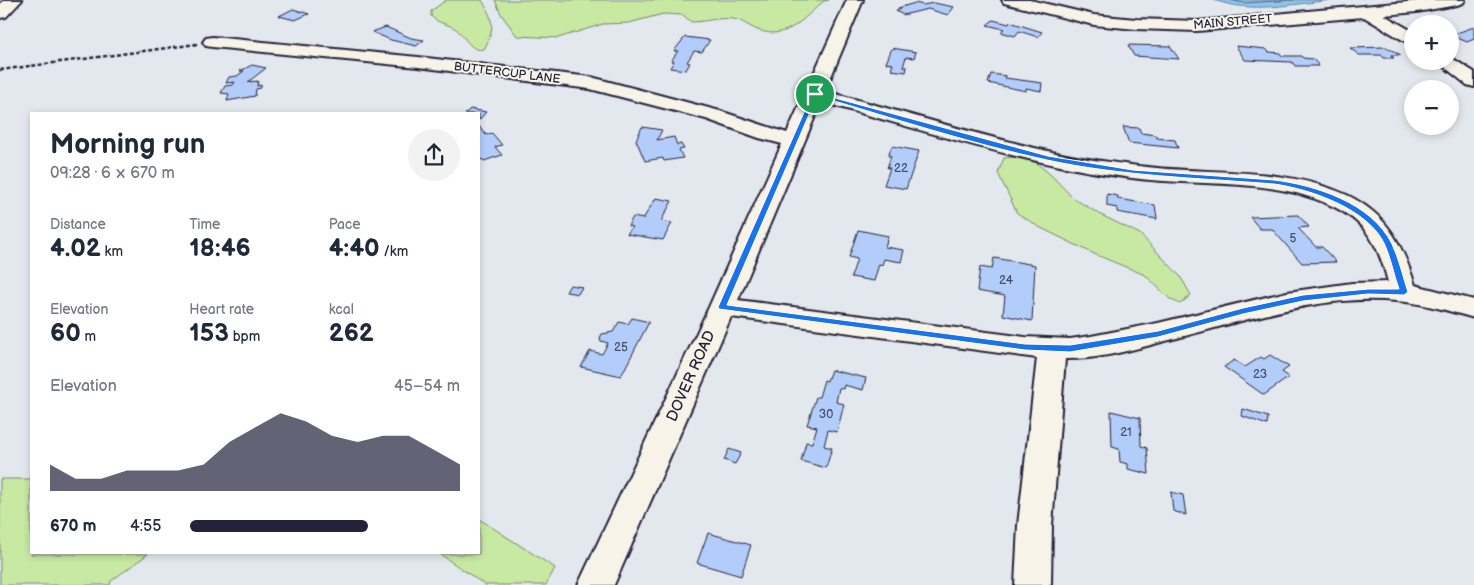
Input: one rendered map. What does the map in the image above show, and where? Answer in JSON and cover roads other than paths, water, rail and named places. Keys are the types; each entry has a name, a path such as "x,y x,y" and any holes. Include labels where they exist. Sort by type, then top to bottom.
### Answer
{"street":[{"path":"0,13 14,0"},
{"name":"DOVER ROAD","path":"596,585 722,307 854,0"},
{"name":"MAIN STREET","path":"1010,0 1094,20 1171,26 1197,26 1417,7 1457,0"},
{"path":"1366,11 1404,33"},
{"name":"BUTTERCUP LANE","path":"212,42 418,62 591,83 713,115 766,134 794,141"},
{"path":"1459,70 1474,81"},
{"path":"815,94 972,139 1048,158 1152,174 1281,183 1322,193 1356,210 1378,229 1388,244 1404,292"},
{"path":"722,307 1007,345 1052,348 1088,347 1149,335 1303,298 1368,291 1404,292 1474,310"},
{"path":"1032,585 1034,525 1052,348"}],"water":[{"path":"1214,0 1332,0 1257,7 1228,4"}]}
